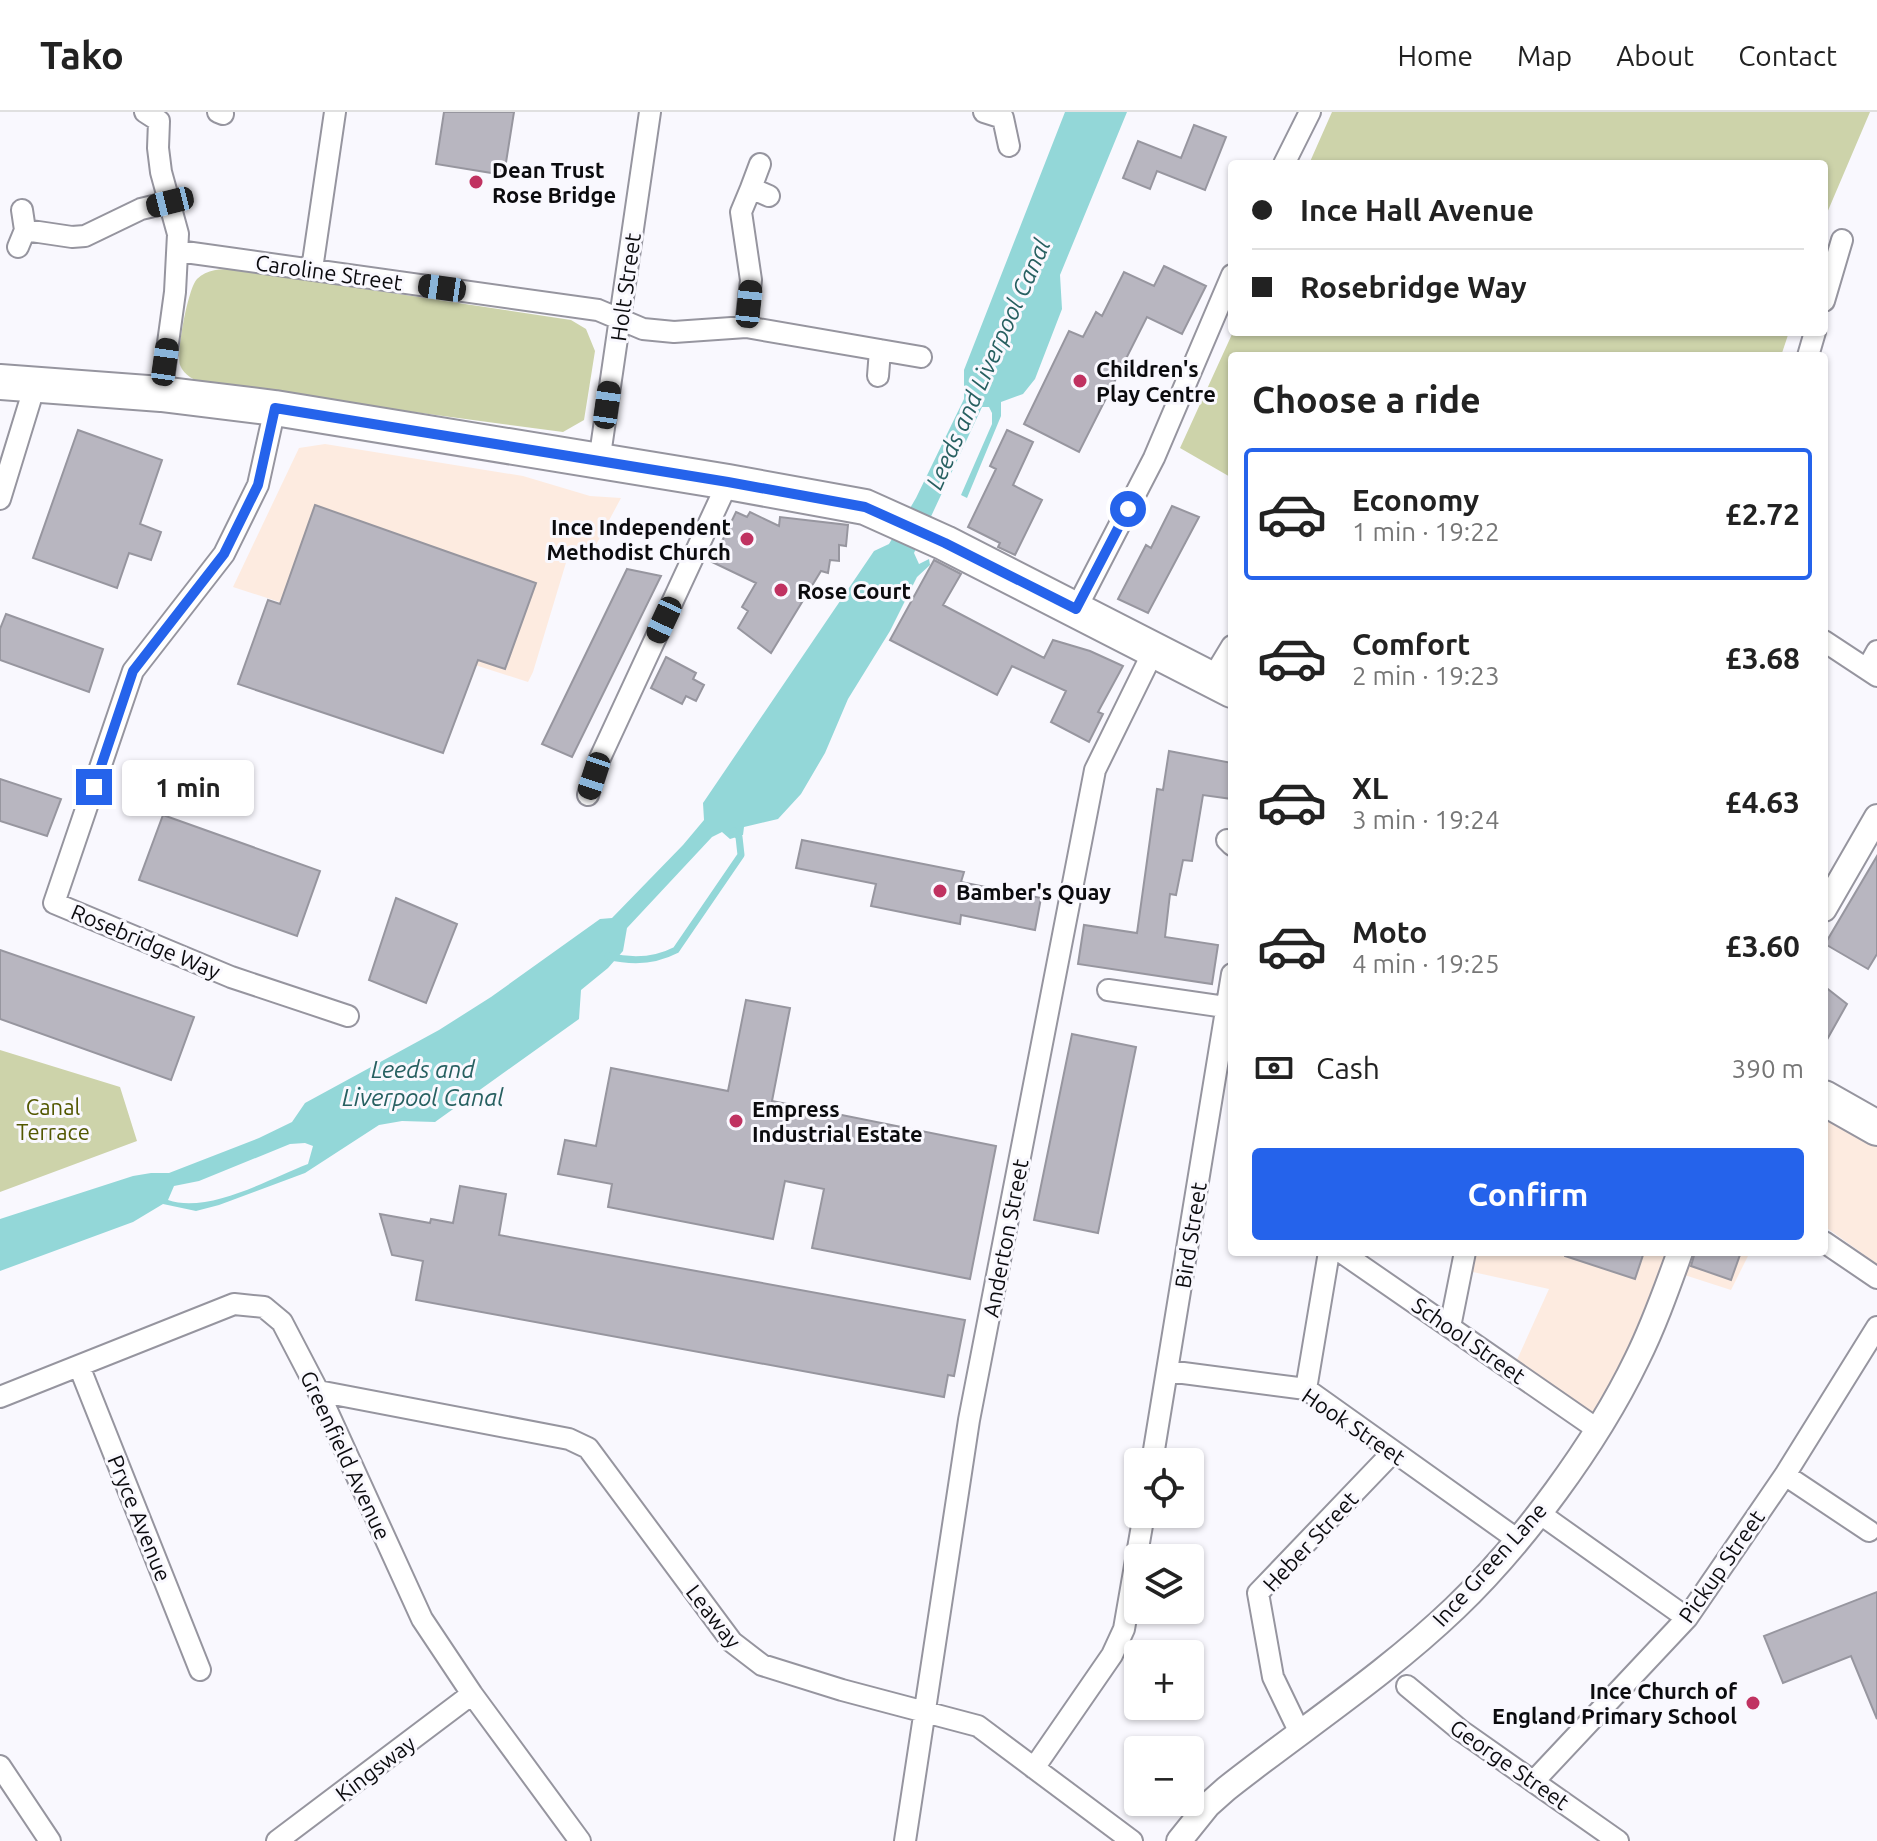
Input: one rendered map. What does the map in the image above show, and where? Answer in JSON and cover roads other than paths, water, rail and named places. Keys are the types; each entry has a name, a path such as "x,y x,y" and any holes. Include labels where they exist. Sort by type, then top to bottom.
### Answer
{"highway":[{"path":"0,382 161,394 275,408 835,500 890,516 1222,685"},
{"path":"1828,1100 1873,1118"}],"street":[{"path":"312,269 335,112"},
{"name":"Holt Street","path":"599,462 650,112"},
{"path":"1286,160 1310,112"},
{"path":"1000,114 1009,146"},
{"path":"160,115 158,148 178,234 161,394"},
{"path":"746,327 751,280 741,212 760,192 760,164"},
{"path":"22,229 72,237 85,236 141,209 170,202"},
{"path":"1828,287 1842,240"},
{"name":"Caroline Street","path":"178,251 598,310 643,329 674,332 746,327 921,357"},
{"path":"1076,609 1154,458 1228,284"},
{"path":"878,376 880,350"},
{"path":"0,499 35,385"},
{"name":"Rosebridge Way","path":"275,408 258,485 224,554 133,671 54,903 231,977 348,1016"},
{"path":"588,795 600,758 728,482"},
{"path":"1828,644 1872,673 1877,651"},
{"name":"Anderton Street","path":"905,1841 969,1420 1095,770 1154,650"},
{"path":"1222,685 1228,662"},
{"path":"1828,902 1877,817"},
{"path":"1108,990 1228,1008"},
{"name":"Bird Street","path":"1154,1448 1228,1020"},
{"path":"1828,1245 1877,1278"},
{"path":"1306,1389 1328,1256"},
{"name":"School Street","path":"1347,1256 1597,1429"},
{"path":"1450,1327 1464,1256"},
{"name":"Ince Green Lane","path":"1179,1841 1217,1797 1299,1731 1385,1669 1444,1618 1518,1540 1597,1429 1637,1360 1678,1256"},
{"name":"Greenfield Avenue","path":"0,1397 234,1304 264,1307 282,1322 318,1391 422,1619 472,1694 580,1841"},
{"name":"Pickup Street","path":"1534,1781 1687,1618 1785,1475 1877,1327"},
{"name":"Pryce Avenue","path":"79,1366 200,1670"},
{"name":"Hook Street","path":"1168,1371 1306,1389 1518,1540"},
{"name":"Leaway","path":"318,1391 569,1439 588,1448 732,1642 745,1655 762,1665 842,1690 978,1726 1132,1841"},
{"name":"Heber Street","path":"1299,1731 1273,1677 1258,1593 1393,1452"},
{"path":"1785,1475 1869,1531"},
{"path":"1539,1513 1687,1618"},
{"path":"1034,1768 1112,1655 1124,1629 1142,1528"},
{"name":"George Street","path":"1407,1686 1449,1709 1534,1781 1618,1841"},
{"name":"Kingsway","path":"277,1841 472,1694"},
{"path":"0,1766 50,1841"}],"water":[{"name":"Leeds and Liverpool Canal","path":"1065,112 1127,112 1060,275 1062,309 1035,379 1023,394 1001,402 1001,416 967,498 961,495 992,424 989,407 982,407 914,553 919,564 929,559 930,565 917,577 890,631 848,699 825,753 801,794 778,819 744,827 743,835 730,839 722,832 712,837 627,928 623,951 581,990 579,1019 435,1122 402,1121 379,1125 305,1173 196,1211 163,1204 133,1222 0,1271 0,1219 133,1176 169,1173 292,1122 305,1103 439,1030 600,919 612,918 704,820 703,803 874,551 889,544 916,498 964,399 964,370","holes":["290,1144 313,1146 308,1164 238,1193 201,1202 168,1200 174,1186 199,1181"]}],"waterway":[{"path":"608,956 643,959 676,950 741,855 739,837 734,831"}],"place":[{"name":"Dean Trust Rose Bridge","path":"476,182"},
{"name":"Children's Play Centre","path":"1080,381"},
{"name":"Ince Independent Methodist Church","path":"747,539"},
{"name":"Rose Court","path":"781,590"},
{"name":"Bamber's Quay","path":"940,891"},
{"name":"Empress Industrial Estate","path":"736,1121"},
{"name":"Ince Church of England Primary School","path":"1753,1703"}],"park label":[{"name":"Canal Terrace","path":"53,1118"}]}
